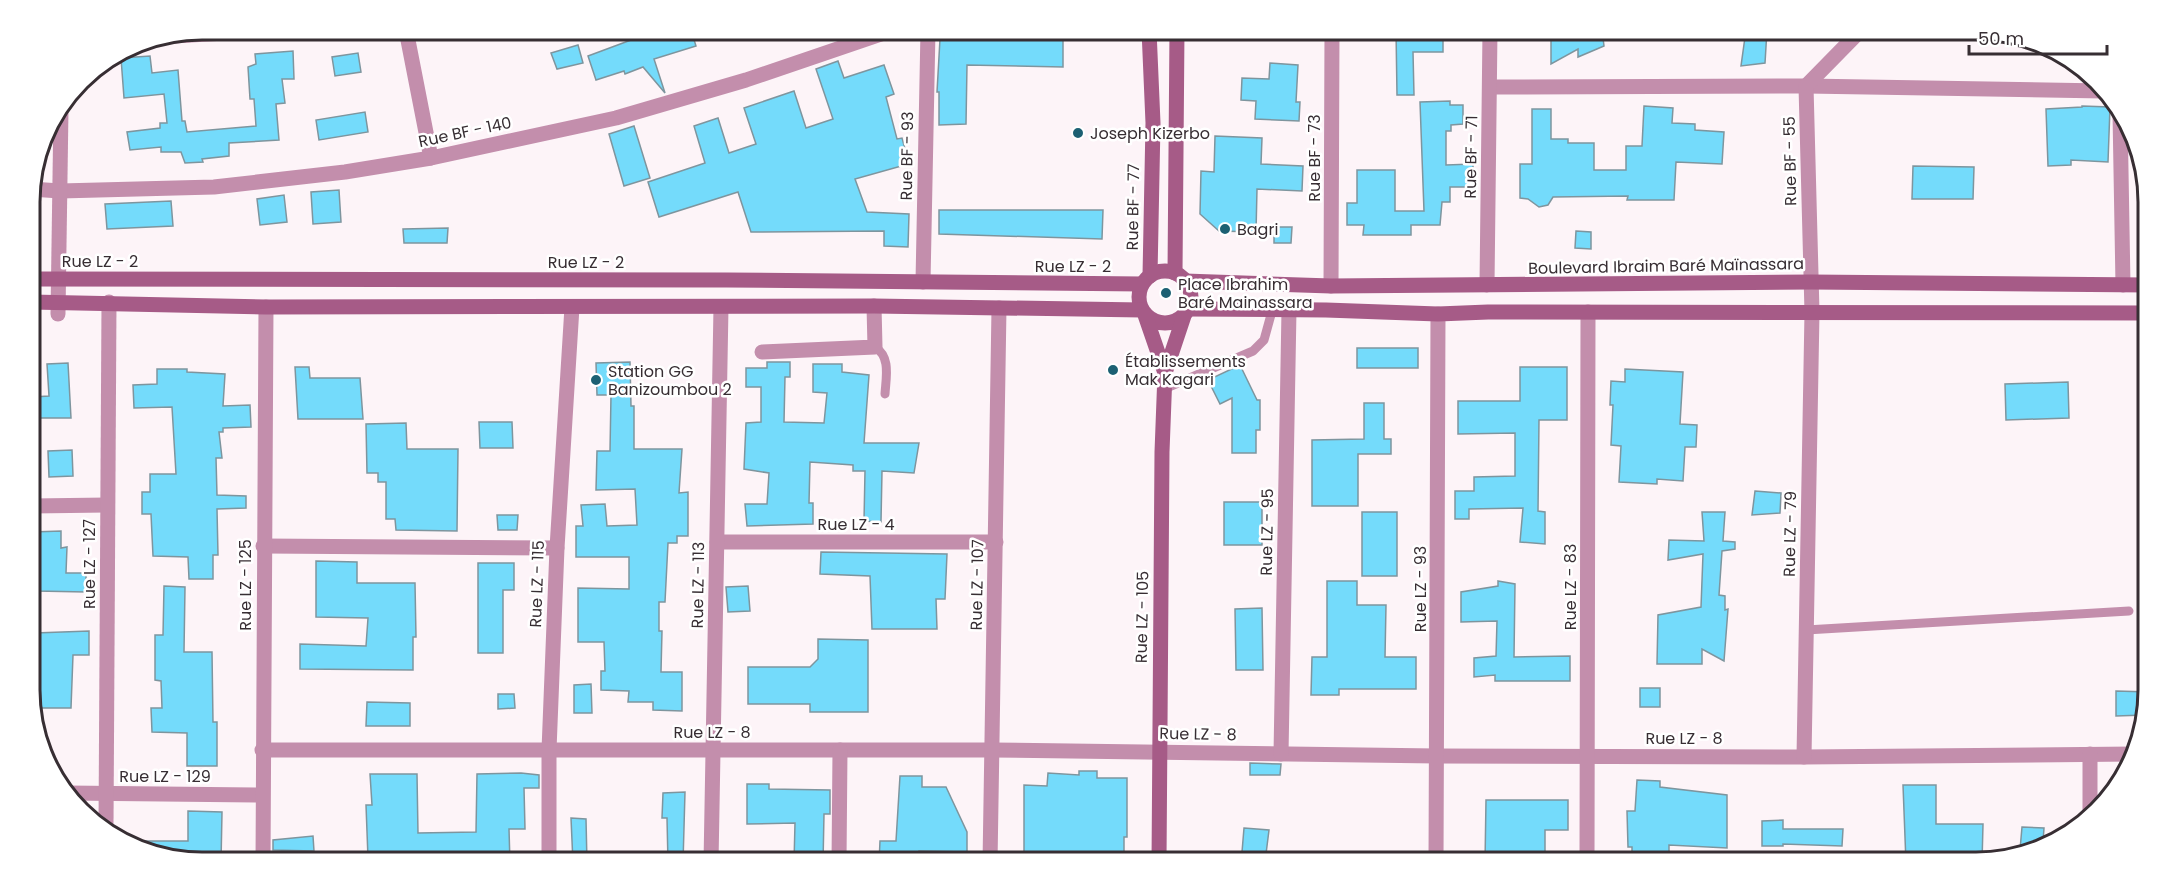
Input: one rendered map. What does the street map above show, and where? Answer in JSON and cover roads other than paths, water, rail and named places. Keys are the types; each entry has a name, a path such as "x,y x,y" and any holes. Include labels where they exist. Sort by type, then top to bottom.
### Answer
{"main road":[{"name":"Rue BF - 77","path":"1146,280 1153,123 1149,40"},
{"path":"1177,40 1180,277 1191,295 1186,312"},
{"path":"1144,313 1138,297 1146,280 1162,271 1180,277"},
{"name":"Boulevard Ibraim Baré Maïnassara","path":"1180,277 1331,286 1811,282 2138,285"},
{"name":"Rue LZ - 2","path":"41,279 923,282 1146,280"},
{"path":"41,304 58,308 109,302 266,307 874,306 999,308 1144,313 1157,322 1164,323 1171,323 1186,312 1289,310 1438,314 1488,312 2138,313"},
{"name":"Rue LZ - 105","path":"1159,852 1164,389 1165,373 1186,312"},
{"name":"Rue LZ - 105","path":"1144,313 1165,373"}],"street":[{"path":"408,40 431,158"},
{"name":"Rue BF - 140","path":"41,190 214,187 345,172 431,158 616,118 746,80 864,40"},
{"name":"Rue BF - 93","path":"923,282 927,40"},
{"name":"Rue BF - 73","path":"1331,286 1332,40"},
{"name":"Rue BF - 71","path":"1487,285 1490,40"},
{"path":"1806,86 1851,40"},
{"path":"1491,87 1806,86 2093,91"},
{"name":"Rue BF - 55","path":"1806,86 1812,312"},
{"path":"58,308 61,125"},
{"path":"2120,129 2123,285"},
{"name":"Rue LZ - 127","path":"106,820 109,302"},
{"path":"762,352 875,347 874,306"},
{"name":"Rue LZ - 125","path":"262,852 266,307"},
{"name":"Rue LZ - 115","path":"549,852 549,750 556,548 572,307"},
{"name":"Rue LZ - 113","path":"711,852 721,307"},
{"name":"Rue LZ - 107","path":"990,852 999,308"},
{"name":"Rue LZ - 95","path":"1281,754 1289,310"},
{"name":"Rue LZ - 83","path":"1587,852 1588,312"},
{"name":"Rue LZ - 79","path":"1804,757 1812,312"},
{"name":"Rue LZ - 93","path":"1436,852 1438,314"},
{"path":"40,506 107,505"},
{"name":"Rue LZ - 4","path":"717,542 996,542"},
{"path":"263,546 556,548"},
{"name":"Rue LZ - 8","path":"262,750 992,750 1437,756 1804,757 2125,754"},
{"path":"839,852 840,750"},
{"path":"2090,754 2090,806"},
{"name":"Rue LZ - 129","path":"78,793 262,795"}],"lane":[{"path":"1164,389 1253,351 1264,340 1272,311"},
{"path":"875,347 886,359 885,394"},
{"path":"1806,630 2129,611"}],"place":[{"name":"Joseph Kizerbo","path":"1078,133"},
{"name":"Bagri","path":"1225,229"},
{"name":"Place Ibrahim Baré Mainassara","path":"1166,293"},
{"name":"Établissements Mak Kagari","path":"1113,370"},
{"name":"Station GG Banizoumbou 2","path":"596,380"}]}
